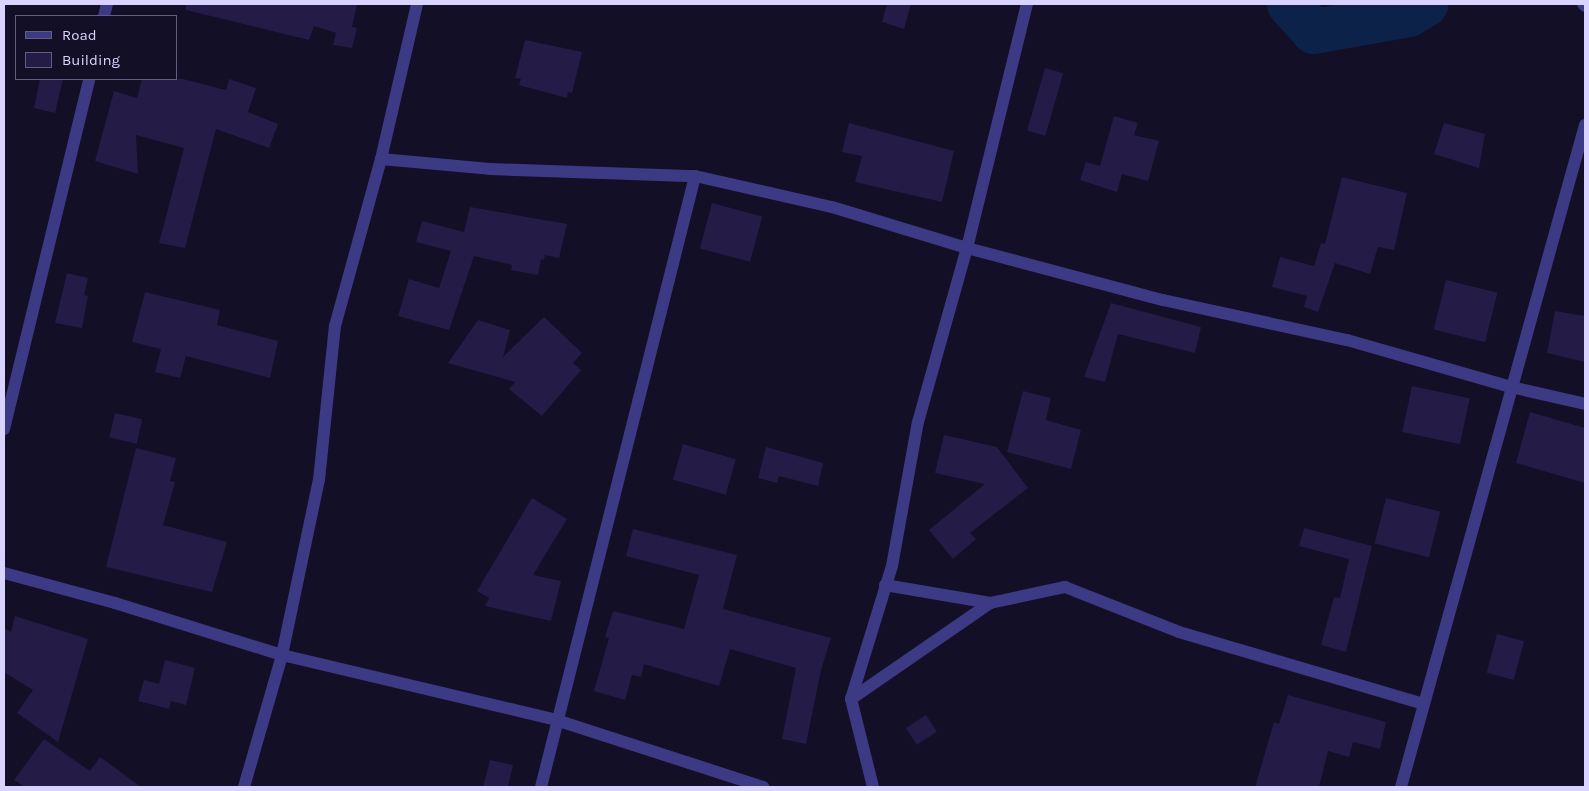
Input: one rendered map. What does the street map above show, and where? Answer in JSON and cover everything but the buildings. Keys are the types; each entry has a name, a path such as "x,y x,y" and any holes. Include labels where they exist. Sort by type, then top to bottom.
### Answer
{"street":[{"path":"244,787 282,655 318,480 335,326 381,159 417,4"},
{"path":"873,787 851,699 892,566 918,422 967,248 1027,4"},
{"path":"4,429 88,80"},
{"path":"1401,787 1585,125"},
{"path":"381,159 490,168 695,176 832,207 967,248 1162,300 1347,340 1511,387 1585,404"},
{"path":"541,787 556,720 695,176"},
{"path":"4,574 115,603 282,655 556,720 763,787"},
{"path":"886,585 990,603 1066,587 1179,632 1424,704"},
{"path":"851,699 990,603"}],"waterway":[{"path":"1289,4 1313,31 1408,14 1425,4"}]}
